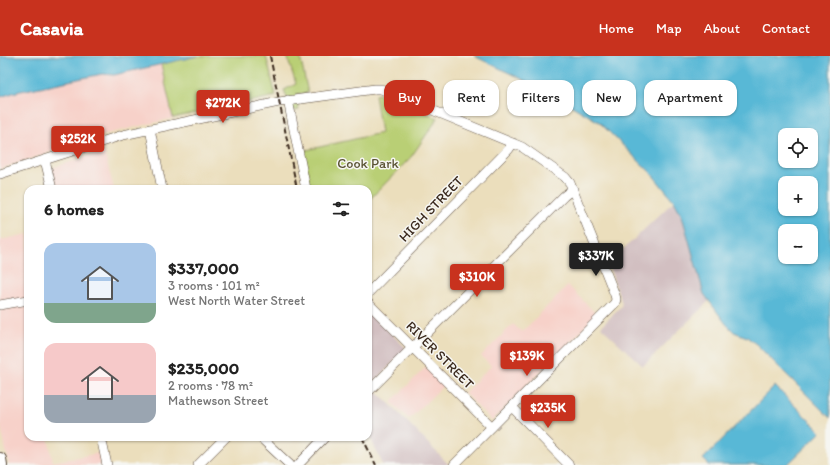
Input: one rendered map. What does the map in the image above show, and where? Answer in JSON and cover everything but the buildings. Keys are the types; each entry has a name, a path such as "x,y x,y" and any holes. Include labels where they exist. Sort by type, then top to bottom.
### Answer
{"main road":[{"path":"0,459 1,465"}],"street":[{"path":"0,174 122,135 288,100 381,89 527,150 565,177 570,183 615,295 615,304 454,465"},
{"path":"288,100 305,185"},
{"path":"150,130 161,185"},
{"name":"HIGH STREET","path":"372,289 504,155 513,143"},
{"path":"45,160 51,185"},
{"path":"372,388 564,196 573,189"},
{"path":"0,305 24,301"},
{"name":"RIVER STREET","path":"372,307 492,427"},
{"path":"512,407 569,465"},
{"path":"102,441 107,465"},
{"path":"198,465 222,441"},
{"path":"264,441 290,465"},
{"path":"298,465 321,441"}],"shaded area":[{"path":"161,64 174,118 106,134 0,169 0,97 16,92 102,74 114,75"},
{"path":"104,151 113,185 55,185 52,168"},
{"path":"674,201 682,216 704,294 709,301 643,366 601,327 621,306 622,303 608,264"},
{"path":"24,235 24,441 49,441 53,462 99,453 101,465 9,465 0,423 0,240"},
{"path":"568,285 597,315 492,421 464,393 491,366 481,356 513,324 522,332"},
{"path":"372,315 405,347 405,350 372,385"},
{"path":"426,367 444,385 409,419 391,402"},
{"path":"376,391 449,465 383,465 372,441 372,395"}],"green space":[{"path":"198,56 266,56 276,96 173,118 161,64"},
{"path":"287,56 300,56 308,93 296,94 299,110 293,111 284,90 296,84"},
{"name":"Cook Park","path":"379,94 384,96 384,116 433,116 438,118 411,157 372,197 372,185 309,185 302,151 381,133 375,95"}],"water":[{"path":"0,56 198,56 114,75 102,74 16,92 0,97"},
{"path":"474,56 830,56 830,418 756,344 747,337 734,332 726,324 704,294 682,216 674,201 651,173 599,122 589,116 636,116 636,80 582,80 582,112 574,107 574,80 524,80"},
{"path":"775,386 821,432 787,465 709,465 703,459"}],"railway":[{"path":"270,56 296,185"},
{"path":"364,441 376,465"}]}
